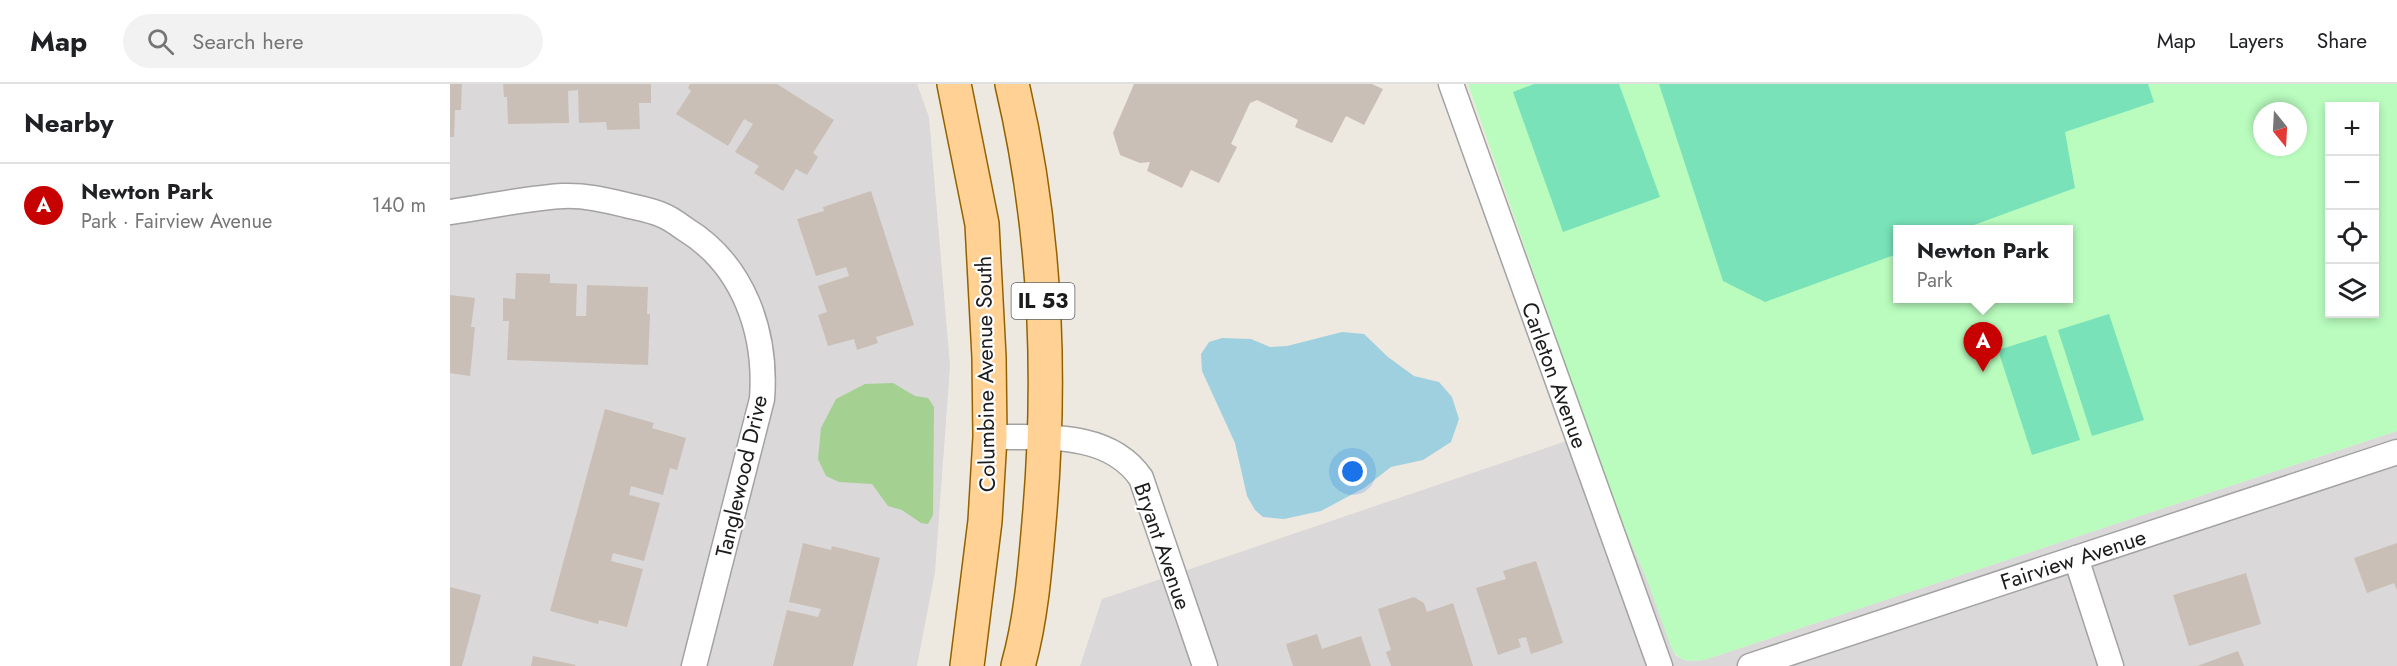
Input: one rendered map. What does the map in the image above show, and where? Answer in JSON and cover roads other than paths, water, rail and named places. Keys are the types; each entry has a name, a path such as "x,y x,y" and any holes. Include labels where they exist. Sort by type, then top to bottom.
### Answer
{"main road":[{"name":"Columbine Avenue South","path":"954,84 982,224 989,357 990,438 984,532 967,666"},
{"name":"IL 53","path":"1012,84 1029,165 1042,264 1045,438 1037,550 1018,666"}],"street":[{"name":"Carleton Avenue","path":"1451,84 1660,666"},
{"name":"Tanglewood Drive","path":"450,212 564,196 595,197 662,215 698,237 719,256 734,277 755,320 761,345 764,370 762,399 694,666"},
{"name":"Bryant Avenue","path":"990,438 1083,441 1112,450 1131,464 1141,478 1205,666"},
{"name":"Fairview Avenue","path":"1750,666 2397,452"},
{"path":"2076,558 2111,666"}],"water":[{"path":"1342,332 1364,334 1388,357 1414,376 1439,382 1452,397 1459,419 1451,442 1423,460 1391,467 1364,488 1321,511 1284,519 1263,517 1255,510 1247,496 1235,443 1202,371 1201,354 1209,342 1222,338 1251,339 1270,347 1287,346"}],"place":[{"name":"Newton Park","path":"1983,372"}]}
